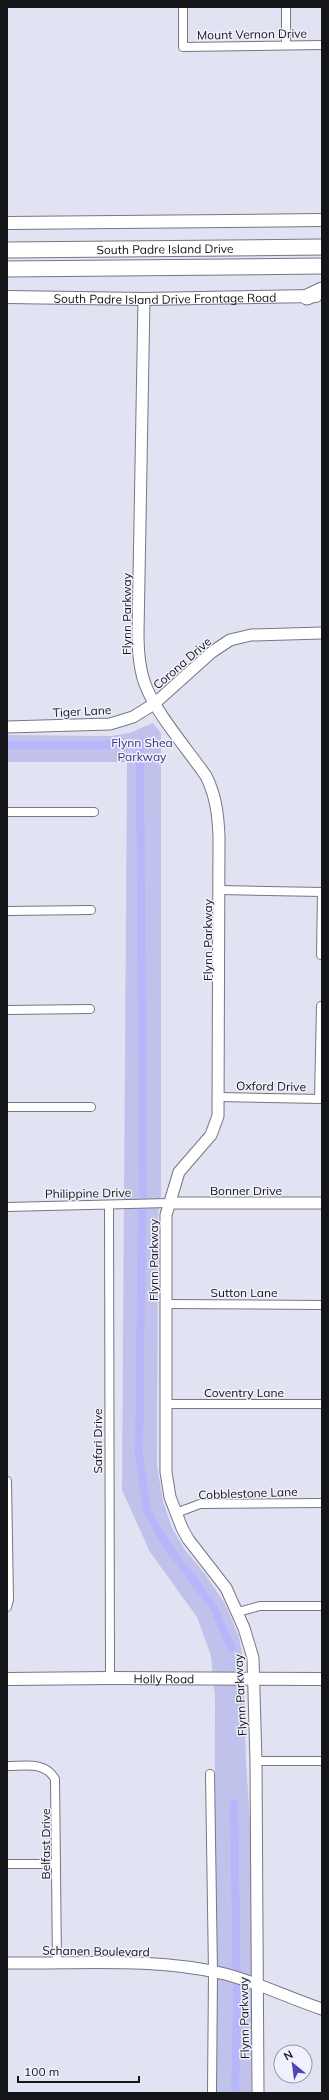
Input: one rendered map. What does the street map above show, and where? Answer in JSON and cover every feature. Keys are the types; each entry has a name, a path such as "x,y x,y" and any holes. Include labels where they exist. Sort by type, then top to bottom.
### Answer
{"highway":[{"name":"South Padre Island Drive","path":"7,250 322,247"},
{"name":"South Padre Island Drive","path":"7,269 322,266"},
{"path":"307,296 322,290"}],"main road":[{"path":"7,223 322,220"},
{"name":"South Padre Island Drive Frontage Road","path":"7,296 144,299 322,296"},
{"name":"Holly Road","path":"7,1679 322,1679"}],"street":[{"name":"Mount Vernon Drive","path":"183,7 183,47 322,45"},
{"path":"286,7 286,45"},
{"name":"Flynn Parkway","path":"144,299 138,650 144,684 154,704 206,776 212,788 218,809 220,890 219,1097 215,1128 211,1135 178,1172 166,1215 166,1472 170,1497 188,1539 226,1588 238,1612 250,1644 254,1679 256,1761 256,1984 258,2093"},
{"name":"Corona Drive","path":"154,704 212,652 230,640 251,635 322,633"},
{"name":"Tiger Lane","path":"7,726 110,724 133,717 154,704"},
{"path":"7,812 94,812"},
{"path":"220,890 322,892 321,955"},
{"path":"7,911 91,910"},
{"path":"320,1099 321,1006"},
{"path":"7,1010 90,1009"},
{"name":"Oxford Drive","path":"219,1097 320,1099"},
{"path":"7,1107 91,1107"},
{"name":"Bonner Drive","path":"169,1203 322,1203"},
{"name":"Philippine Drive","path":"7,1207 169,1203"},
{"name":"Safari Drive","path":"109,1205 110,1678"},
{"name":"Sutton Lane","path":"166,1304 322,1305"},
{"name":"Coventry Lane","path":"166,1404 322,1404"},
{"path":"7,1481 9,1600 7,1607"},
{"name":"Cobblestone Lane","path":"176,1513 200,1504 322,1503"},
{"path":"238,1612 260,1606 322,1606"},
{"path":"256,1761 322,1761"},
{"name":"Belfast Drive","path":"7,1766 39,1766 46,1768 55,1779 57,1963"},
{"path":"210,1774 219,1973 212,2093"},
{"path":"7,1864 56,1864"},
{"name":"Schanen Boulevard","path":"7,1963 142,1963 219,1973 242,1979 322,2009"}],"green space":[{"name":"Flynn Shea Parkway","path":"153,723 161,733 161,1195 158,1214 157,1466 163,1501 172,1528 185,1550 205,1574 225,1604 239,1637 243,1657 246,1761 251,1836 251,2093 214,2093 215,1698 211,1656 197,1617 150,1552 122,1490 127,762 7,762 7,735 111,736 129,733"}],"waterway":[{"path":"7,745 140,745 143,1194"},
{"path":"142,1212 139,1456 147,1510 164,1541 214,1608 231,1648"},
{"path":"234,1804 237,2004 235,2093"}]}
